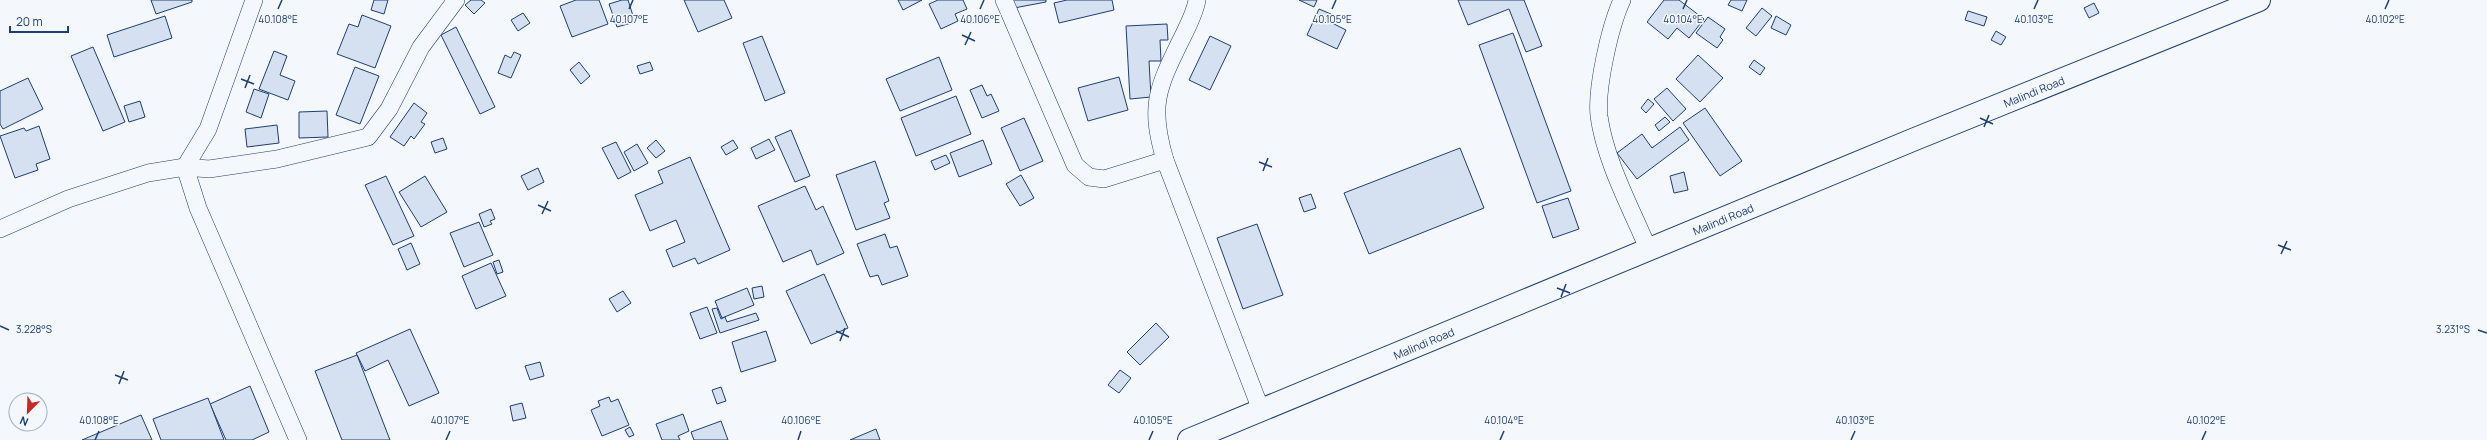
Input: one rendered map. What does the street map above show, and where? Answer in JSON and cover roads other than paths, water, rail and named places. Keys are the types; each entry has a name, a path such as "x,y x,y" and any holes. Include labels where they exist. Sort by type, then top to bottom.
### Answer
{"highway":[{"name":"Malindi Road","path":"1189,440 1649,251 1915,139 2259,0"}],"street":[{"path":"254,0 208,129 185,167 198,208 298,440"},
{"path":"0,229 68,199 148,173 185,167 209,168 277,159 368,137 389,109 421,47 456,0"},
{"path":"1004,0 1075,165 1088,177 1104,179 1165,160"},
{"path":"1197,0 1185,32 1161,80 1155,108 1157,133 1165,160 1261,410"},
{"path":"1622,0 1603,67 1599,116 1608,152 1649,251"}]}
